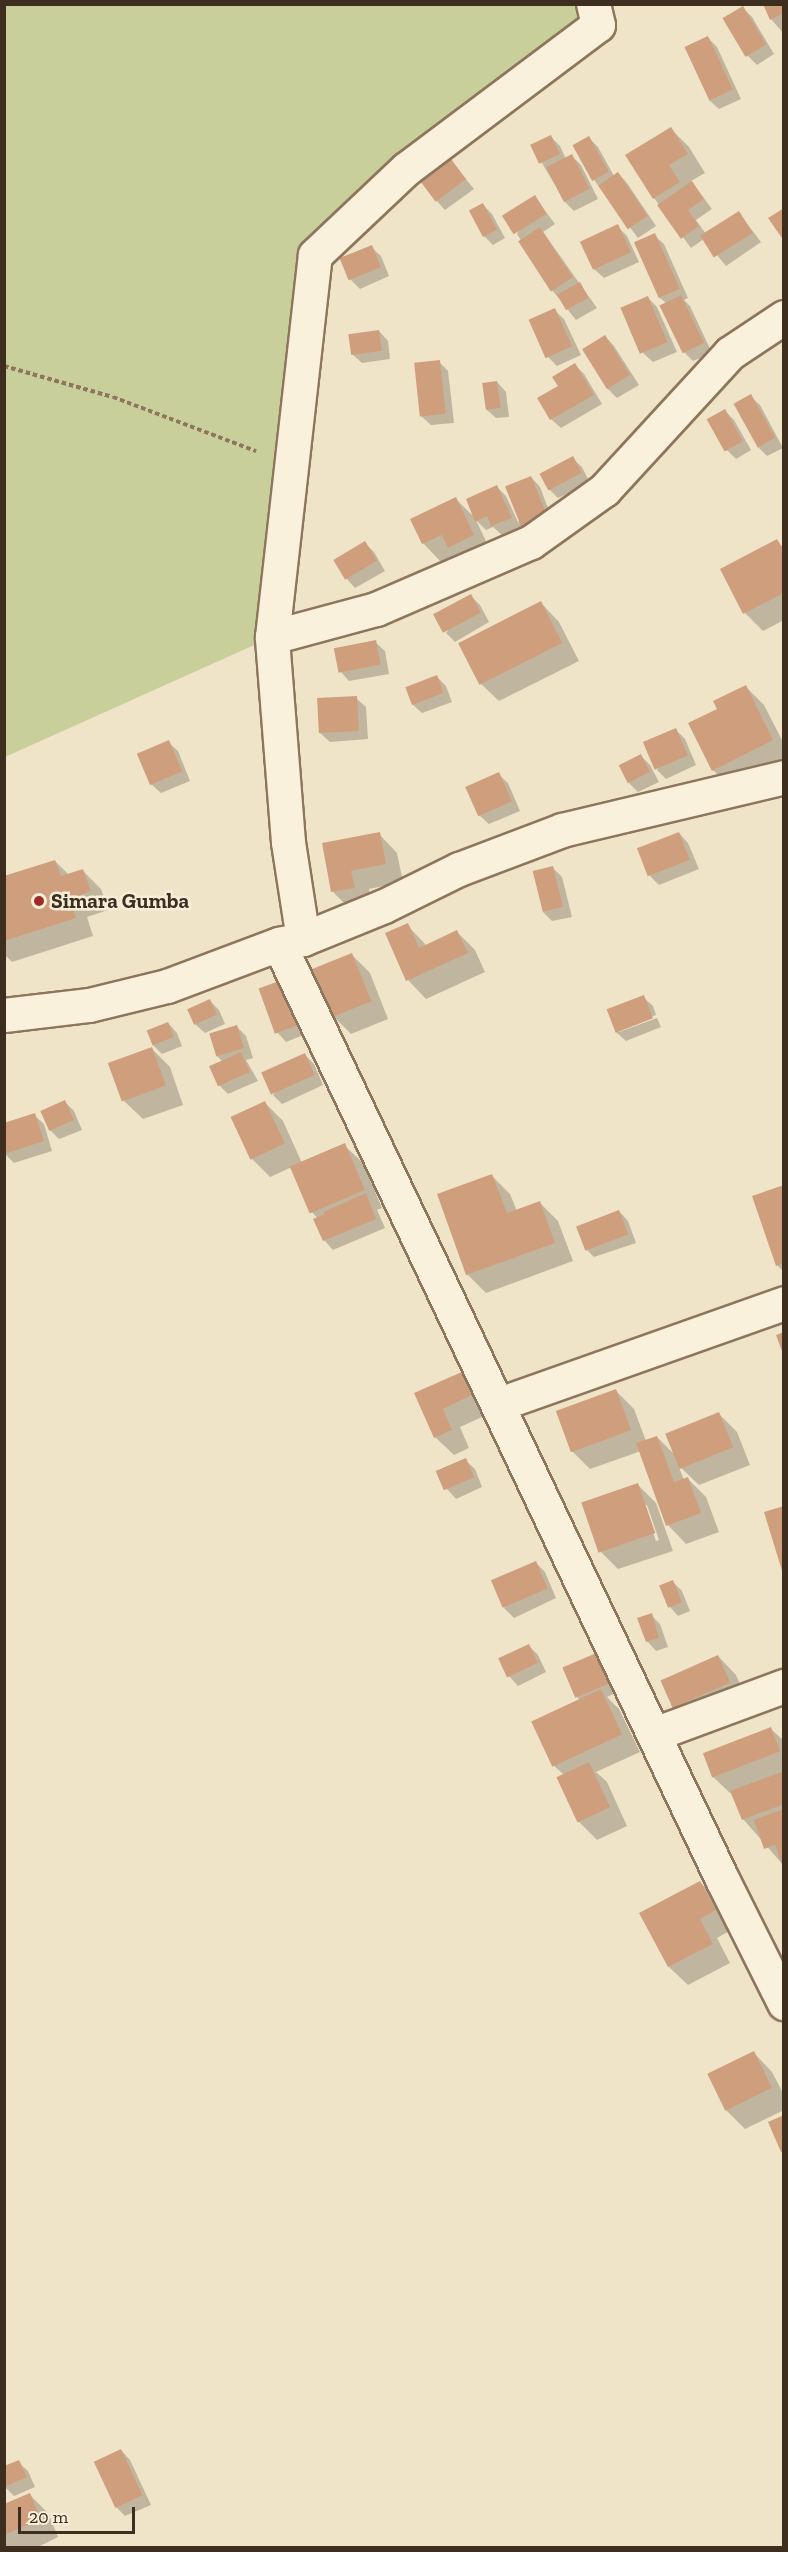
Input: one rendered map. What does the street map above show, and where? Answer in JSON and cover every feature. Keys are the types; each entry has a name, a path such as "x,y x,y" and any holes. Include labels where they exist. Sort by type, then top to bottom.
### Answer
{"street":[{"path":"593,4 598,25 406,169 315,255 272,637 288,842 291,942 499,1404 783,2003"},
{"path":"272,637 376,609 531,542 604,490 730,353 783,317"},
{"path":"4,1015 89,1005 167,986 384,906 459,869 562,830 783,777"},
{"path":"499,1404 783,1303"},
{"path":"654,1734 783,1686"}],"path":[{"path":"4,366 113,397 291,464"}],"green space":[{"path":"593,4 598,25 315,255 272,637 5,757 4,5"}],"building":[{"path":"763,4 784,4 784,13 770,20"},
{"path":"743,6 766,45 746,57 722,18"},
{"path":"708,36 733,89 709,100 684,47"},
{"path":"671,127 688,154 669,165 680,182 653,199 625,155"},
{"path":"551,135 560,154 539,164 530,145"},
{"path":"589,136 609,172 592,181 572,145"},
{"path":"572,154 590,189 564,202 546,167"},
{"path":"451,159 466,179 436,202 421,182"},
{"path":"618,172 648,216 628,229 598,185"},
{"path":"692,181 704,199 688,210 699,226 681,239 657,205"},
{"path":"535,195 547,214 514,234 502,216"},
{"path":"483,203 497,229 483,237 469,211"},
{"path":"784,208 784,241 768,218"},
{"path":"739,211 753,233 714,257 700,235"},
{"path":"618,224 631,252 593,270 580,242"},
{"path":"540,227 573,277 551,291 518,241"},
{"path":"655,233 680,289 659,298 634,242"},
{"path":"372,245 381,267 349,280 340,258"},
{"path":"580,282 589,298 566,310 557,295"},
{"path":"681,295 704,343 683,353 659,306"},
{"path":"648,296 668,342 640,354 620,308"},
{"path":"555,308 572,346 546,358 529,320"},
{"path":"379,330 382,351 351,355 348,334"},
{"path":"605,335 630,375 607,389 582,349"},
{"path":"440,360 446,414 420,416 414,363"},
{"path":"575,363 594,395 550,420 537,398 558,386 552,377"},
{"path":"497,381 501,408 486,410 482,383"},
{"path":"751,394 775,438 758,447 734,404"},
{"path":"725,409 743,441 725,452 707,419"},
{"path":"573,456 582,473 548,491 539,474"},
{"path":"531,476 548,519 522,529 505,486"},
{"path":"497,485 512,518 491,526 487,516 475,522 466,499"},
{"path":"456,497 474,535 448,548 442,535 422,544 410,519"},
{"path":"777,539 784,551 784,593 743,614 720,569"},
{"path":"365,541 377,561 345,580 333,560"},
{"path":"471,594 481,613 443,633 433,614"},
{"path":"541,601 562,643 479,685 458,643"},
{"path":"376,640 381,665 339,673 334,648"},
{"path":"437,675 444,693 412,705 405,687"},
{"path":"746,685 773,740 712,771 688,723 717,709 713,701"},
{"path":"357,696 359,731 319,733 317,698"},
{"path":"676,728 688,756 655,770 643,742"},
{"path":"169,740 182,771 150,785 137,754"},
{"path":"641,754 650,772 628,783 619,765"},
{"path":"499,772 512,801 478,816 465,787"},
{"path":"380,832 386,864 351,871 355,888 331,892 322,843"},
{"path":"679,832 690,860 648,876 637,848"},
{"path":"55,860 61,876 83,869 91,891 70,899 76,918 4,941 4,876"},
{"path":"553,866 563,907 543,912 533,871"},
{"path":"408,923 419,948 457,930 468,953 406,981 385,933"},
{"path":"352,953 371,1001 332,1017 312,969"},
{"path":"282,980 298,1025 275,1034 259,989"},
{"path":"644,995 653,1018 616,1033 607,1009"},
{"path":"210,999 217,1015 194,1025 187,1009"},
{"path":"168,1022 174,1037 153,1045 147,1031"},
{"path":"237,1025 244,1048 216,1056 209,1033"},
{"path":"152,1047 166,1086 122,1102 108,1063"},
{"path":"241,1052 250,1072 218,1086 209,1066"},
{"path":"305,1053 315,1075 271,1094 261,1073"},
{"path":"65,1100 74,1120 49,1131 40,1111"},
{"path":"265,1101 285,1144 250,1160 231,1117"},
{"path":"35,1113 44,1141 4,1154 4,1123"},
{"path":"345,1143 365,1190 310,1213 290,1166"},
{"path":"492,1174 507,1213 540,1201 555,1243 466,1275 437,1194"},
{"path":"784,1185 784,1263 776,1266 752,1196"},
{"path":"366,1193 376,1219 323,1241 313,1219 325,1214 323,1212"},
{"path":"619,1210 628,1234 585,1251 576,1226"},
{"path":"784,1332 784,1354 783,1354 776,1335"},
{"path":"464,1371 474,1394 443,1409 452,1430 434,1438 414,1393"},
{"path":"616,1389 631,1430 571,1452 556,1411"},
{"path":"719,1412 733,1447 679,1469 665,1434"},
{"path":"657,1436 674,1482 688,1477 701,1513 666,1526 636,1443"},
{"path":"466,1458 474,1477 444,1490 436,1471"},
{"path":"638,1483 655,1533 599,1553 581,1503"},
{"path":"784,1506 784,1573 783,1574 764,1512"},
{"path":"536,1561 548,1589 503,1608 491,1580"},
{"path":"673,1580 682,1602 668,1608 659,1586"},
{"path":"652,1613 659,1638 646,1642 637,1618"},
{"path":"529,1644 538,1663 507,1677 498,1658"},
{"path":"601,1651 614,1681 575,1698 562,1667"},
{"path":"718,1655 730,1682 673,1708 660,1681"},
{"path":"601,1689 622,1734 552,1767 531,1722"},
{"path":"771,1727 780,1751 712,1777 703,1753"},
{"path":"589,1762 610,1807 578,1823 556,1777"},
{"path":"784,1771 784,1804 742,1820 730,1791"},
{"path":"784,1809 783,1867 775,1845 764,1849 754,1820"},
{"path":"700,1881 716,1910 700,1919 713,1944 668,1967 639,1913"},
{"path":"754,2051 772,2088 725,2111 707,2074"},
{"path":"784,2115 784,2151 781,2152 768,2122"},
{"path":"121,2449 143,2495 115,2508 94,2462"},
{"path":"19,2460 27,2477 4,2487 4,2466"},
{"path":"30,2493 41,2519 4,2535 4,2504"}],"place":[{"name":"Simara Gumba","path":"39,901"}]}
